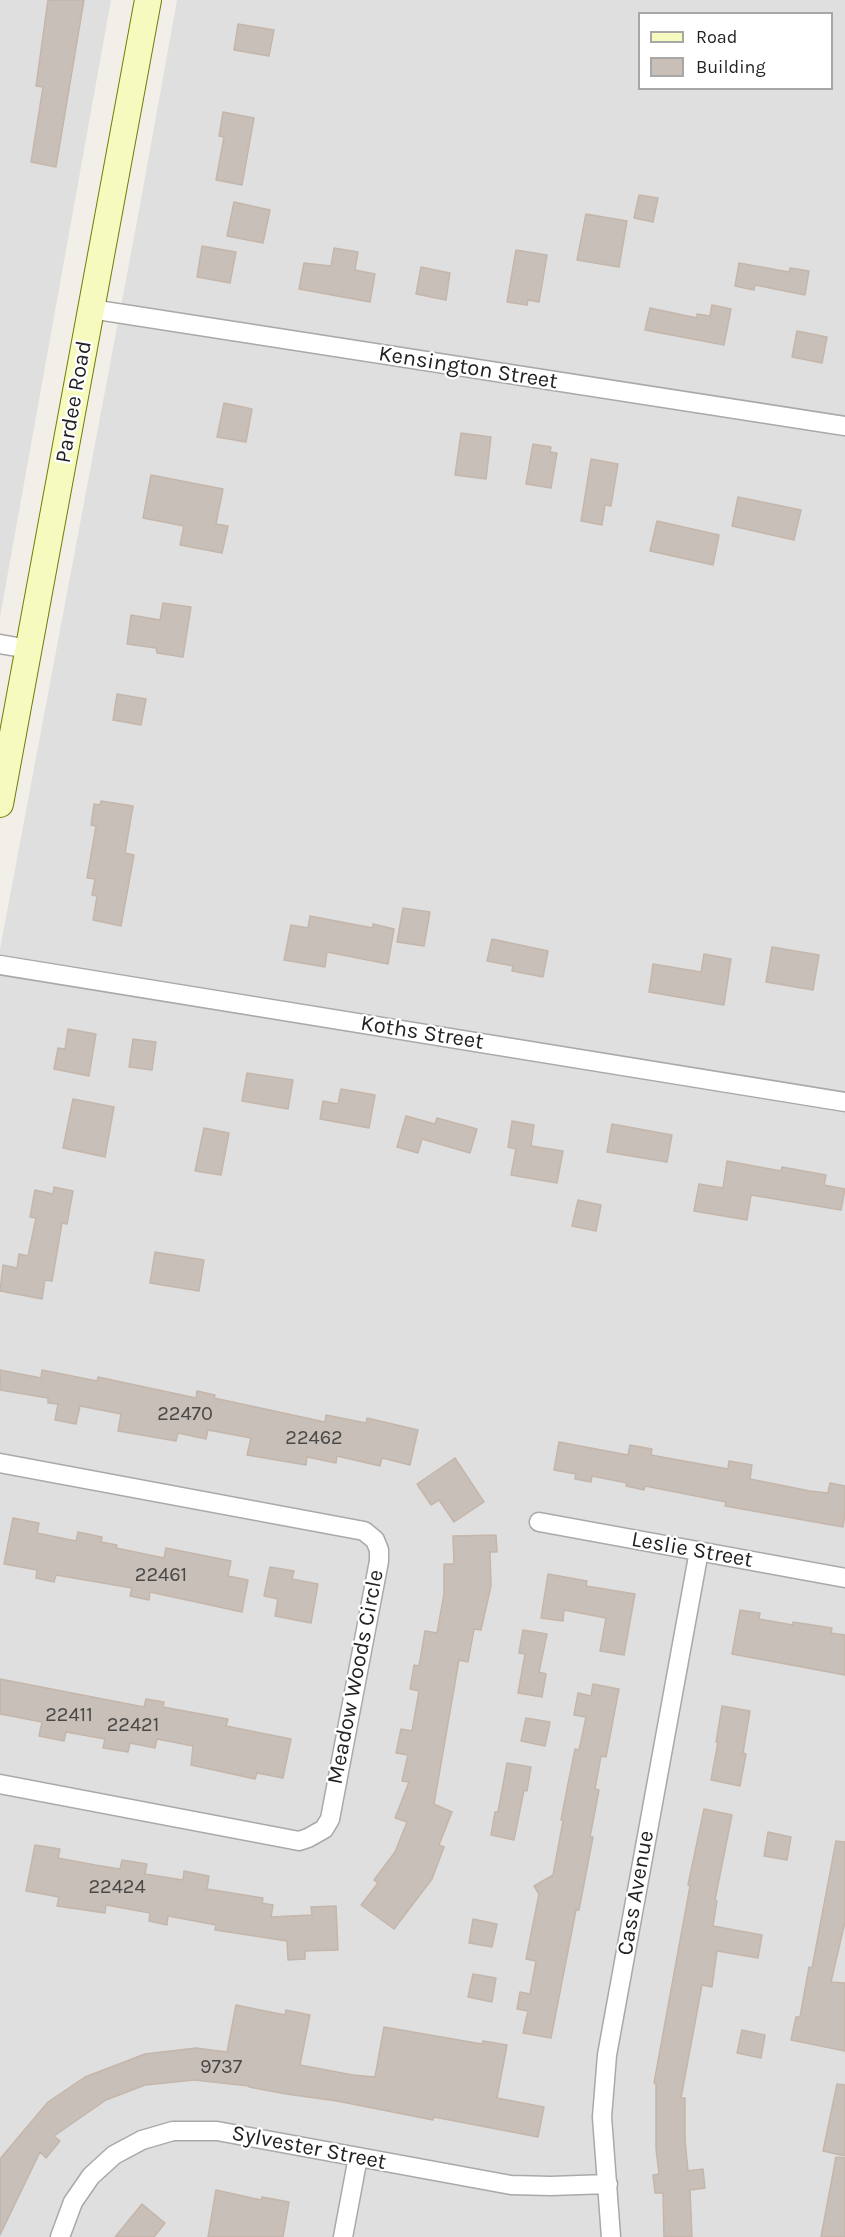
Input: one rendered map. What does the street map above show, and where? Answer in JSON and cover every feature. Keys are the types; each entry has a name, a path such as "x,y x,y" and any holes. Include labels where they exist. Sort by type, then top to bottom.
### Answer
{"main road":[{"name":"Pardee Road","path":"0,804 148,0"}],"street":[{"name":"Kensington Street","path":"91,309 845,426"},
{"path":"0,644 29,649"},
{"name":"Koths Street","path":"0,964 845,1102"},
{"name":"Meadow Woods Circle","path":"0,1463 364,1531 375,1540 379,1550 330,1819 324,1830 299,1841 0,1784"},
{"name":"Leslie Street","path":"539,1522 845,1578"},
{"name":"Cass Avenue","path":"611,2237 602,2117 607,2055 699,1551"},
{"name":"Sylvester Street","path":"60,2237 73,2202 91,2176 114,2155 142,2140 173,2131 217,2131 511,2185 608,2184"},
{"path":"343,2237 358,2157"}],"shaded area":[{"path":"0,0 111,0 0,617"},
{"path":"177,0 845,0 845,2237 0,2237 0,949"}],"building":[{"path":"48,0 84,0 56,167 31,162 43,87 36,86"},
{"path":"238,24 274,30 269,56 234,50"},
{"path":"223,112 254,118 242,185 216,180 224,137 219,136"},
{"path":"639,195 658,198 653,222 634,218"},
{"path":"234,202 270,210 263,243 227,236"},
{"path":"586,214 627,221 619,267 577,260"},
{"path":"202,246 236,252 230,283 197,277"},
{"path":"334,248 358,252 355,270 375,274 370,302 299,289 304,263 331,266"},
{"path":"516,250 547,255 539,302 528,300 527,305 507,302"},
{"path":"739,263 789,272 790,268 809,271 805,295 755,285 754,290 735,286"},
{"path":"421,267 450,273 446,300 416,294"},
{"path":"712,305 731,309 724,345 645,330 650,308 697,318 697,314 710,316"},
{"path":"797,331 827,337 822,363 792,357"},
{"path":"224,403 252,409 246,442 217,437"},
{"path":"461,433 491,437 486,479 455,475"},
{"path":"533,444 551,447 550,452 557,453 551,488 526,484"},
{"path":"591,459 618,464 611,506 605,505 602,525 581,521"},
{"path":"151,475 223,489 216,524 228,526 222,553 180,545 184,526 143,518"},
{"path":"738,497 801,510 794,540 732,526"},
{"path":"657,521 719,535 713,565 650,551"},
{"path":"163,603 191,607 183,657 157,653 156,648 127,644 131,615 160,620"},
{"path":"117,694 146,699 141,725 113,720"},
{"path":"101,801 133,806 125,853 134,855 121,926 93,920 97,896 92,895 95,879 87,878 96,826 91,825 94,804 100,805"},
{"path":"403,908 430,912 424,946 397,942"},
{"path":"310,916 373,928 373,924 394,929 388,964 327,952 325,967 284,960 291,925 308,928"},
{"path":"492,939 548,951 543,977 512,971 513,966 487,961"},
{"path":"772,947 819,955 813,990 766,982"},
{"path":"704,954 731,959 724,1005 649,992 653,964 701,972"},
{"path":"68,1029 96,1034 89,1076 54,1069 58,1048 65,1049"},
{"path":"133,1039 156,1042 152,1070 129,1067"},
{"path":"247,1073 293,1080 288,1109 242,1101"},
{"path":"341,1089 375,1095 369,1128 320,1119 323,1101 338,1104"},
{"path":"73,1099 114,1107 105,1157 63,1148"},
{"path":"406,1116 435,1124 437,1118 477,1129 470,1153 422,1139 418,1153 397,1147"},
{"path":"512,1121 534,1125 531,1146 563,1151 557,1183 511,1175 516,1149 508,1147"},
{"path":"612,1124 672,1135 667,1162 607,1152"},
{"path":"204,1128 229,1133 221,1175 195,1171"},
{"path":"727,1161 781,1171 782,1167 826,1175 824,1185 845,1189 841,1210 751,1195 747,1220 694,1211 699,1184 723,1188"},
{"path":"54,1187 73,1191 67,1224 62,1223 52,1281 45,1280 42,1299 0,1291 3,1265 17,1268 19,1254 28,1256 36,1218 30,1217 35,1190 53,1194"},
{"path":"578,1200 601,1205 596,1231 572,1226"},
{"path":"155,1252 204,1260 199,1291 150,1283"},
{"path":"0,1370 41,1378 42,1370 97,1381 98,1377 196,1398 197,1391 215,1395 214,1398 325,1422 326,1415 366,1423 367,1418 418,1430 410,1465 382,1458 380,1466 337,1456 336,1463 307,1457 306,1465 247,1455 251,1438 208,1430 206,1439 178,1433 176,1441 118,1431 121,1414 80,1406 76,1424 55,1420 58,1404 48,1403 48,1398 0,1390"},
{"path":"559,1442 628,1455 630,1445 652,1449 651,1455 728,1469 729,1461 752,1465 750,1479 810,1491 828,1493 830,1483 845,1486 843,1527 725,1506 726,1502 645,1486 644,1490 626,1486 627,1483 592,1476 591,1482 575,1479 576,1474 554,1470"},
{"path":"455,1458 484,1502 454,1522 439,1500 431,1505 417,1484"},
{"path":"13,1518 39,1523 37,1533 76,1541 78,1532 102,1537 101,1542 117,1545 116,1548 164,1558 166,1548 231,1561 228,1576 248,1580 242,1612 150,1592 149,1600 130,1596 132,1588 56,1575 54,1582 36,1578 37,1570 4,1564"},
{"path":"496,1535 497,1552 490,1552 491,1586 481,1630 474,1629 468,1662 459,1660 434,1804 452,1812 439,1845 444,1847 432,1879 394,1929 361,1905 378,1883 374,1880 395,1852 407,1822 395,1818 409,1782 402,1781 408,1755 396,1753 401,1729 412,1731 419,1691 410,1689 414,1665 419,1666 425,1631 437,1633 444,1594 444,1564 454,1564 453,1536"},
{"path":"270,1567 294,1571 292,1579 318,1584 311,1623 275,1616 278,1599 264,1596"},
{"path":"548,1574 587,1581 586,1586 635,1594 624,1655 600,1651 606,1618 564,1610 563,1621 541,1618"},
{"path":"740,1610 760,1613 759,1619 832,1628 831,1633 845,1635 845,1675 732,1654"},
{"path":"523,1630 547,1634 539,1672 546,1674 542,1697 518,1693 525,1654 519,1653"},
{"path":"0,1679 144,1707 146,1699 164,1702 163,1707 228,1719 226,1726 291,1739 283,1778 257,1773 255,1779 191,1765 193,1746 157,1739 155,1748 130,1743 128,1752 103,1748 105,1739 66,1732 64,1741 39,1736 42,1722 0,1714"},
{"path":"593,1684 619,1689 606,1757 601,1756 595,1789 599,1790 590,1837 593,1837 551,2038 523,2033 528,2011 517,2009 520,1992 530,1994 536,1961 526,1959 539,1894 534,1886 553,1875 575,1749 579,1750 586,1717 574,1715 578,1693 591,1696"},
{"path":"722,1706 750,1711 740,1786 711,1780"},
{"path":"526,1718 550,1722 545,1746 521,1741"},
{"path":"507,1763 531,1767 514,1840 491,1835 495,1812 498,1812"},
{"path":"704,1809 732,1815 715,1900 717,1901 713,1926 762,1935 758,1958 717,1951 712,1987 702,1985 681,2098 685,2098 688,2171 703,2169 705,2188 690,2190 692,2237 664,2237 663,2193 655,2193 653,2175 659,2174 656,2149 656,2084 654,2083 690,1886 688,1885"},
{"path":"768,1832 791,1837 787,1860 764,1856"},
{"path":"836,1841 845,1842 845,1922 831,1982 845,1983 845,2051 791,2040 796,2017 800,2017 809,1967 812,1968"},
{"path":"35,1845 60,1849 58,1858 95,1865 120,1869 122,1860 147,1864 145,1874 183,1880 184,1871 209,1876 207,1889 263,1898 262,1903 273,1905 271,1917 312,1915 311,1907 336,1906 338,1950 305,1951 305,1959 288,1960 287,1941 215,1930 216,1925 168,1916 167,1925 149,1921 150,1913 106,1905 105,1913 57,1906 59,1897 26,1891"},
{"path":"473,1919 497,1924 492,1947 469,1943"},
{"path":"473,1974 496,1978 492,2002 468,1997"},
{"path":"236,2005 285,2015 286,2010 310,2015 300,2065 353,2075 375,2077 384,2027 482,2044 483,2041 507,2045 497,2098 544,2107 538,2137 249,2086 194,2080 145,2085 106,2100 54,2136 60,2141 46,2158 40,2152 0,2235 0,2159 48,2102 85,2077 145,2054 196,2048 227,2052"},
{"path":"742,2030 765,2035 761,2058 737,2053"},
{"path":"837,2084 845,2085 845,2156 823,2151"},
{"path":"836,2157 845,2158 845,2237 821,2237"},
{"path":"216,2190 261,2200 262,2197 289,2202 283,2237 208,2237"},
{"path":"142,2204 165,2223 154,2237 115,2237"}]}
